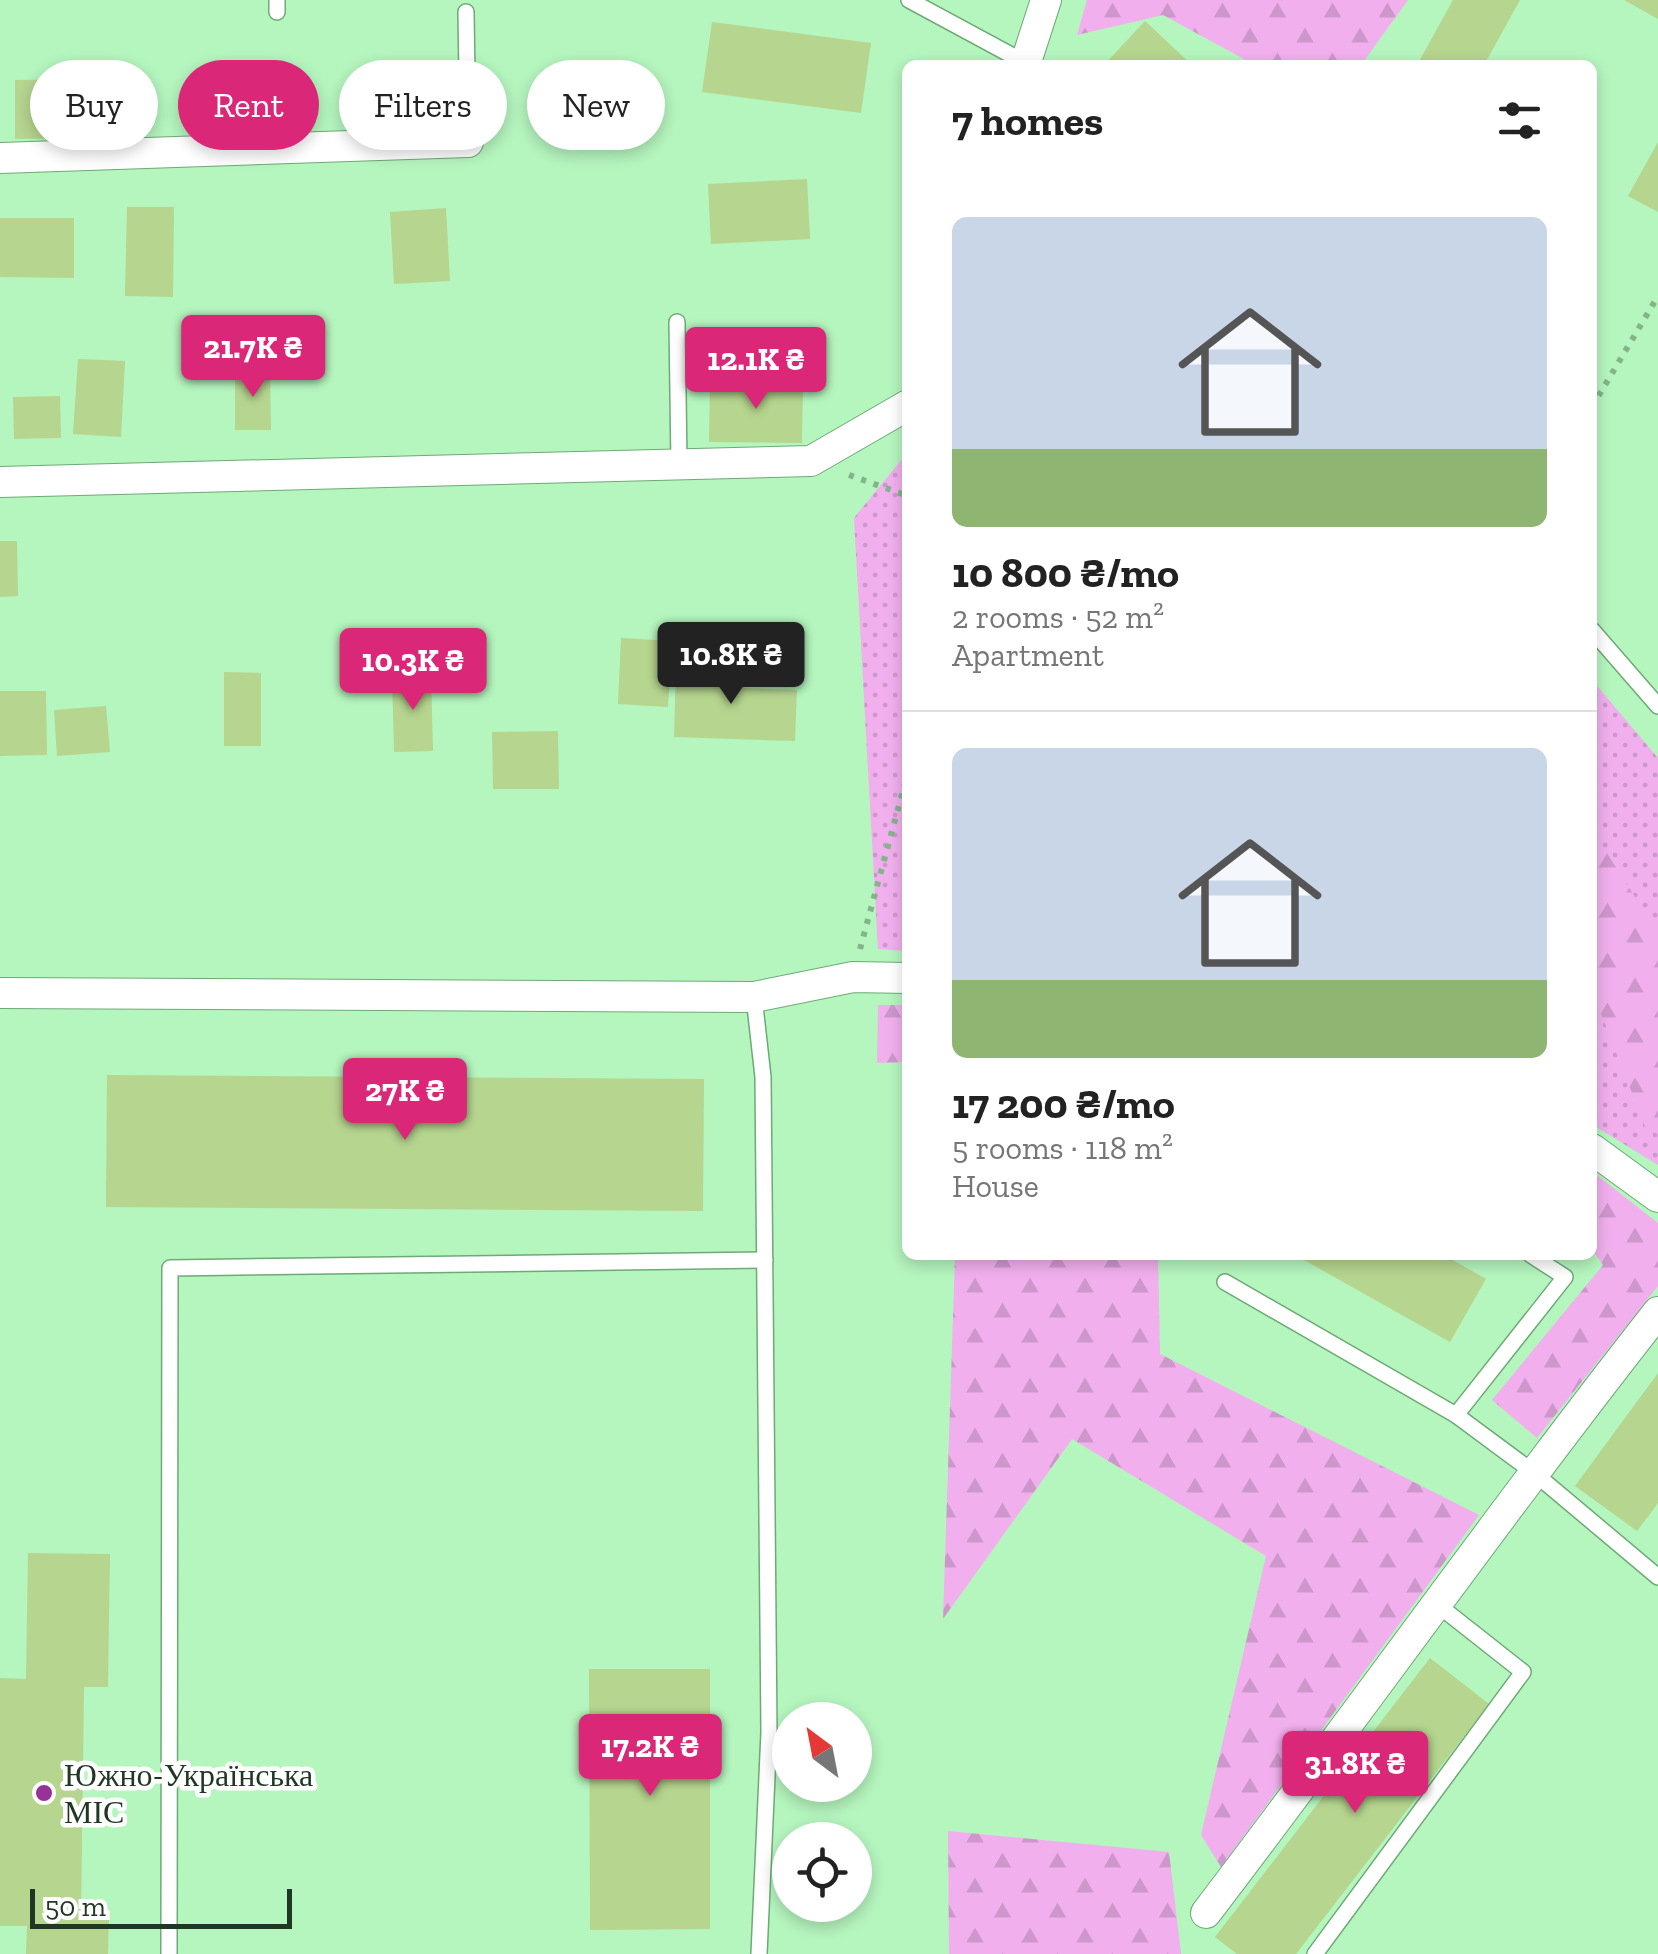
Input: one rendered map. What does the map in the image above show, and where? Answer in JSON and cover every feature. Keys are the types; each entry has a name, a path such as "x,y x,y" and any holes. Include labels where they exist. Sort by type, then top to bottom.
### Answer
{"street":[{"path":"1027,60 1046,0"},
{"path":"0,158 339,146"},
{"path":"0,482 810,461 902,408"},
{"path":"0,993 754,997 853,977 902,978"},
{"path":"1597,1153 1658,1197"},
{"path":"1206,1913 1532,1472 1658,1312"}],"lane":[{"path":"908,0 1019,60"},
{"path":"466,12 467,60"},
{"path":"677,322 678,465"},
{"path":"1597,636 1658,706"},
{"path":"754,997 763,1077 769,1732 759,1954"},
{"path":"169,1954 170,1268 764,1260"},
{"path":"1456,1415 1565,1276 1540,1260"},
{"path":"1224,1282 1456,1415 1532,1472 1658,1577"},
{"path":"1315,1954 1523,1672 1438,1604"}],"path":[{"path":"1597,398 1658,296"},
{"path":"810,461 902,494"},
{"path":"853,977 902,794"}],"green space":[{"path":"1087,0 1408,0 1365,60 1246,60 1163,15 1077,35"},
{"path":"902,459 902,951 878,949 854,518"},
{"path":"1597,686 1658,758 1658,1165 1597,1127"},
{"path":"1597,840 1658,933 1658,1134 1646,1129 1597,1003"},
{"path":"878,1005 902,1005 902,1062 877,1063"},
{"path":"1597,1175 1658,1223 1658,1286 1537,1438 1492,1400 1603,1265 1597,1257"},
{"path":"955,1260 1158,1260 1160,1354 1479,1515 1221,1867 1201,1835 1266,1556 1072,1439 943,1619"},
{"path":"948,1831 1169,1852 1181,1954 949,1954"}],"building":[{"path":"1453,0 1520,0 1487,60 1420,60"},
{"path":"1624,0 1658,0 1658,19"},
{"path":"1145,21 1187,60 1109,60"},
{"path":"712,22 871,43 861,113 702,92"},
{"path":"15,80 30,80 30,139 15,139"},
{"path":"1658,142 1658,212 1628,196"},
{"path":"807,179 810,239 711,244 708,184"},
{"path":"127,207 174,207 173,297 125,296"},
{"path":"446,208 450,281 394,284 390,212"},
{"path":"0,218 74,218 74,278 0,277"},
{"path":"78,359 125,361 121,437 73,434"},
{"path":"235,370 270,370 271,430 235,430"},
{"path":"710,380 803,381 802,443 709,442"},
{"path":"60,396 61,438 14,439 13,397"},
{"path":"0,541 17,541 18,596 0,597"},
{"path":"621,638 672,641 668,707 618,704"},
{"path":"676,667 745,669 744,688 797,690 795,741 674,737"},
{"path":"224,672 261,673 261,746 224,746"},
{"path":"431,674 433,751 394,752 392,676"},
{"path":"0,691 46,691 47,755 0,756"},
{"path":"106,706 110,752 57,756 54,710"},
{"path":"558,731 559,789 493,789 492,732"},
{"path":"107,1075 704,1079 703,1211 106,1207"},
{"path":"1304,1260 1453,1260 1486,1279 1450,1342"},
{"path":"1658,1373 1658,1503 1637,1531 1575,1486"},
{"path":"28,1553 110,1554 108,1687 84,1687 81,1916 109,1916 108,1954 26,1954 27,1926 0,1926 0,1678 26,1679"},
{"path":"1430,1658 1489,1704 1296,1954 1237,1954 1215,1937"},
{"path":"589,1669 710,1669 710,1929 590,1930"}],"place":[{"name":"Южно-Українська МІС","path":"44,1793"}]}
